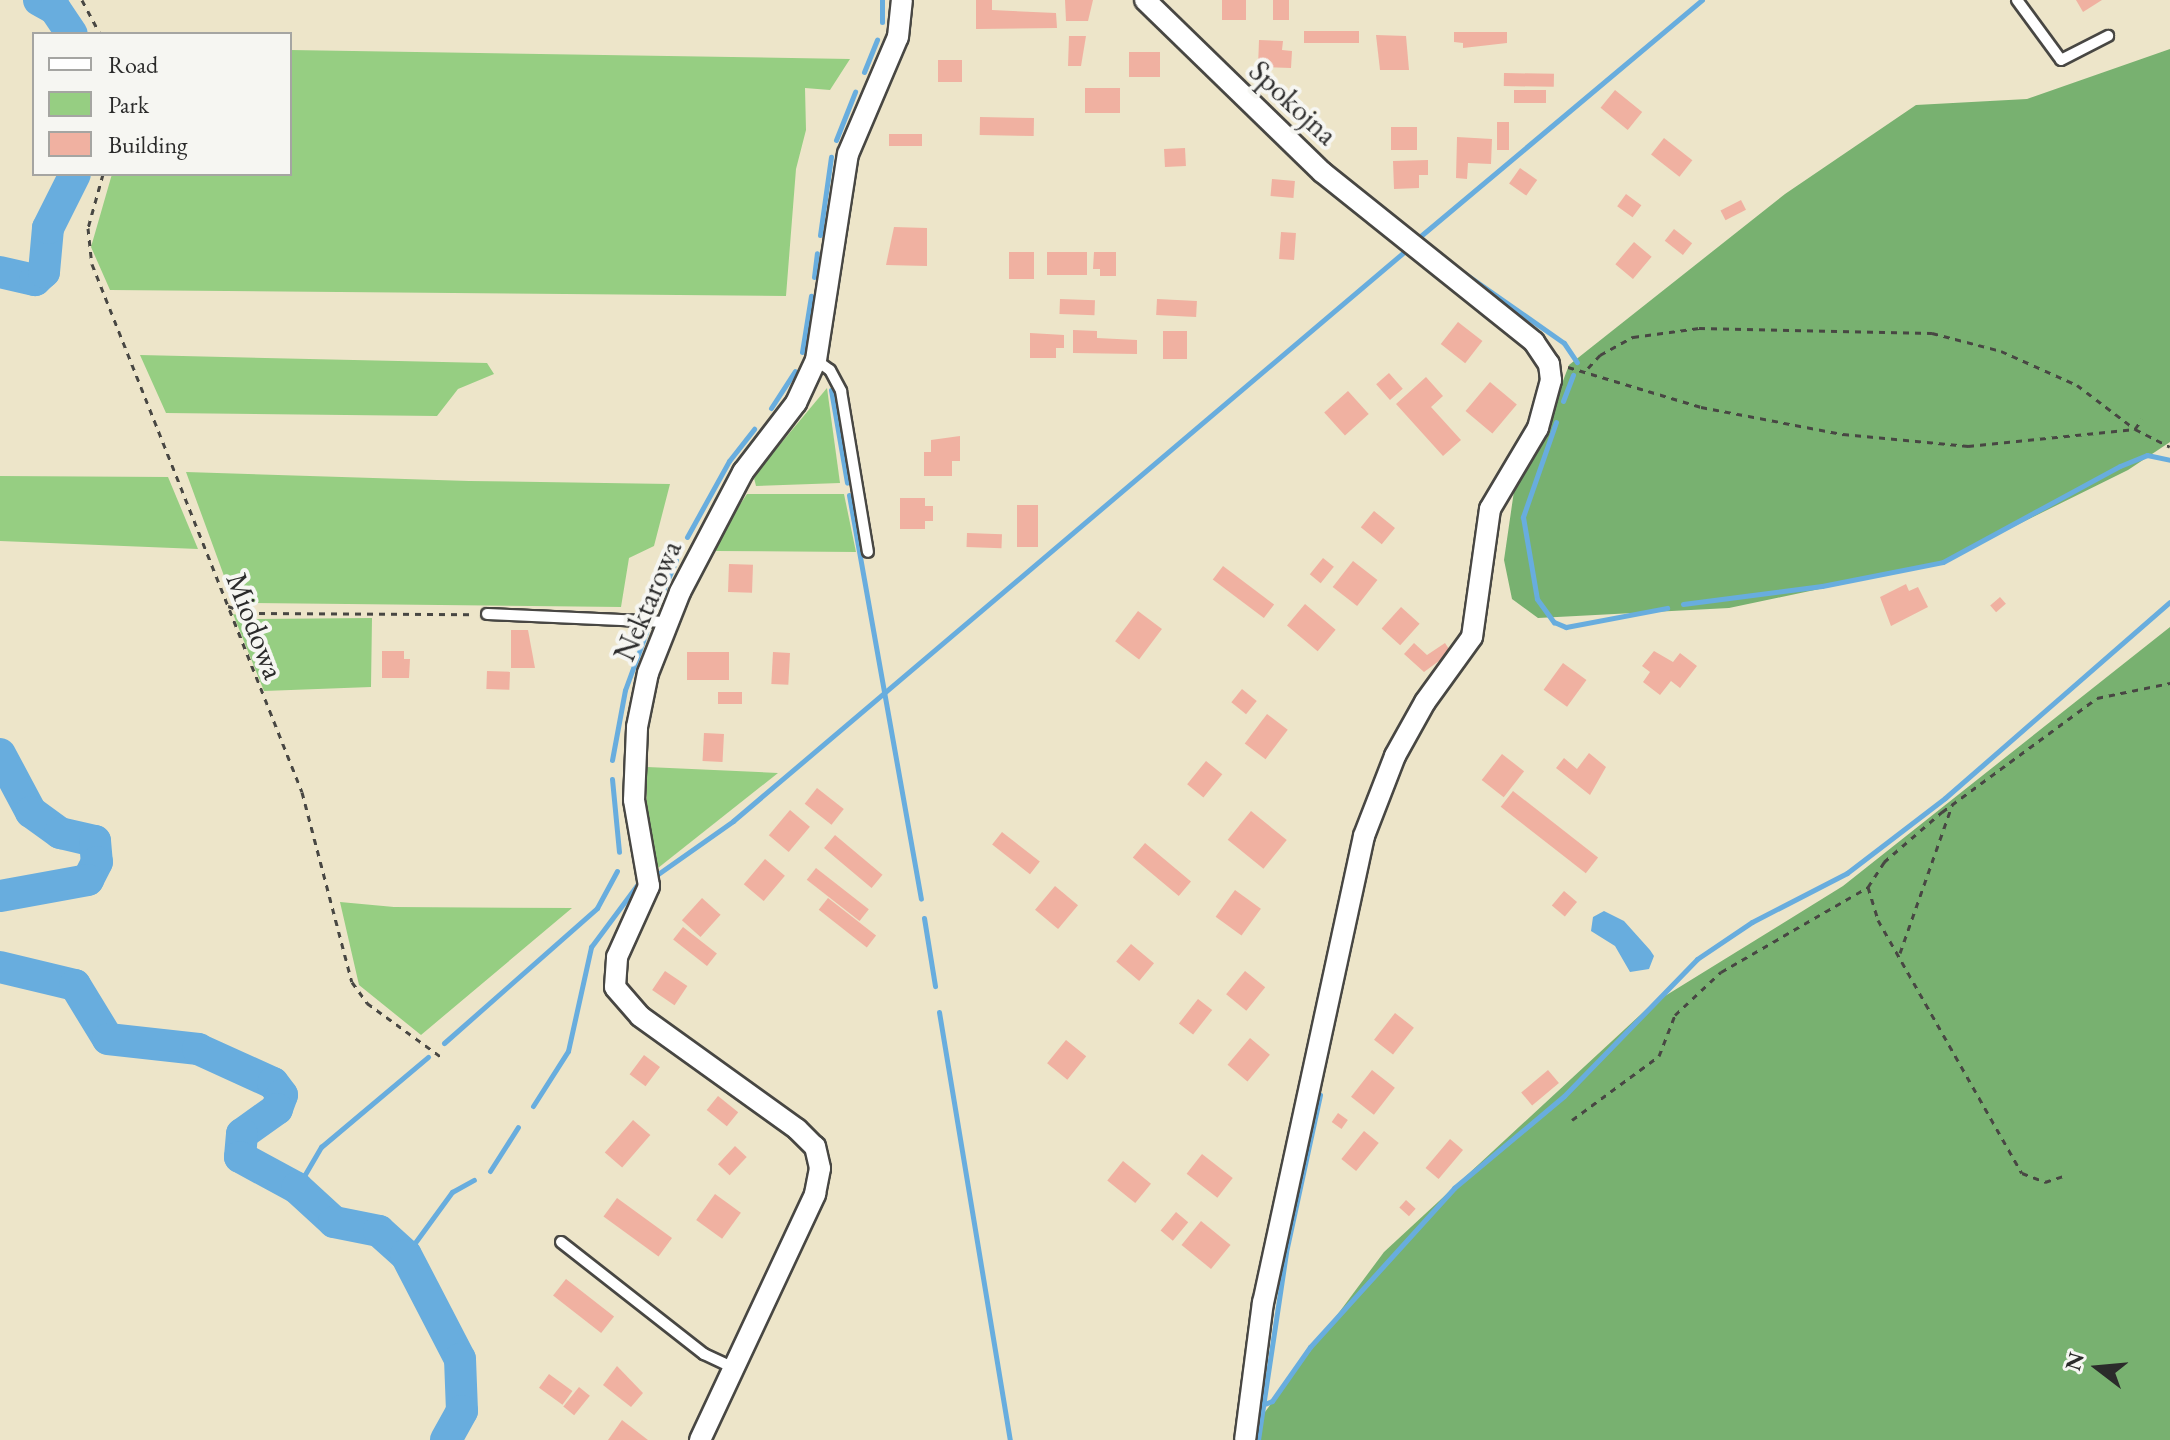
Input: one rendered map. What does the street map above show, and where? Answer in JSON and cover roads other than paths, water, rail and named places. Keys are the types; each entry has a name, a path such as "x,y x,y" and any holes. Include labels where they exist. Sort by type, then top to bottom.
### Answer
{"street":[{"name":"Nektarowa","path":"732,1367 815,1194 819,1158 797,1129 624,1002 615,987 617,957 648,895 648,867 634,800 635,752 643,691 666,622 736,484 796,403 816,360 848,154 898,37 902,0"},
{"name":"Spokojna","path":"1145,0 1295,147 1406,243 1534,342 1549,364 1544,413 1490,509 1472,637 1425,702 1395,756 1364,836 1263,1302 1245,1440"},
{"path":"700,1440 732,1367"}],"lane":[{"path":"2017,0 2061,60 2108,36"},
{"path":"816,360 830,370 841,391 868,552"},
{"path":"487,614 666,622"},
{"path":"561,1242 704,1354 732,1367"}],"water":[{"path":"1604,911 1624,921 1650,950 1654,956 1649,969 1630,972 1615,946 1591,931 1593,917"}],"waterway":[{"path":"39,0 55,9 71,32"},
{"path":"882,0 882,22"},
{"path":"1417,239 1702,0"},
{"path":"864,72 877,39"},
{"path":"836,140 855,92"},
{"path":"820,235 831,157"},
{"path":"0,272 35,280 44,272 48,228 74,176"},
{"path":"658,874 733,821 1404,252"},
{"path":"814,277 817,253"},
{"path":"1464,273 1564,343 1577,362"},
{"path":"802,352 811,296"},
{"path":"771,408 795,371"},
{"path":"1563,401 1573,375"},
{"path":"831,390 847,483"},
{"path":"1556,422 1523,517 1537,599 1554,622 1566,627 1667,608"},
{"path":"687,537 729,461 754,429"},
{"path":"1683,604 1822,586 1943,562 2120,466 2147,455 2170,460"},
{"path":"849,495 921,899"},
{"path":"656,607 676,560"},
{"path":"1259,1406 1272,1401 1310,1347 1454,1188 1564,1096 1697,959 1752,922 1847,873 1945,798 2170,602"},
{"path":"612,760 625,690 648,627"},
{"path":"0,754 31,812 60,833 95,841 97,862 88,880 0,896"},
{"path":"612,779 619,852"},
{"path":"444,1043 597,908 617,871"},
{"path":"533,1106 568,1051 591,947 640,881"},
{"path":"924,918 935,986"},
{"path":"0,967 75,985 108,1039 198,1049 273,1083 282,1095 277,1109 242,1134 240,1157 297,1188 334,1222 379,1231 406,1255 460,1359 462,1411 446,1440"},
{"path":"939,1012 1010,1440"},
{"path":"297,1188 321,1147 428,1057"},
{"path":"1258,1440 1286,1252 1320,1095"},
{"path":"490,1171 518,1127"},
{"path":"406,1255 452,1192 474,1180"}]}
